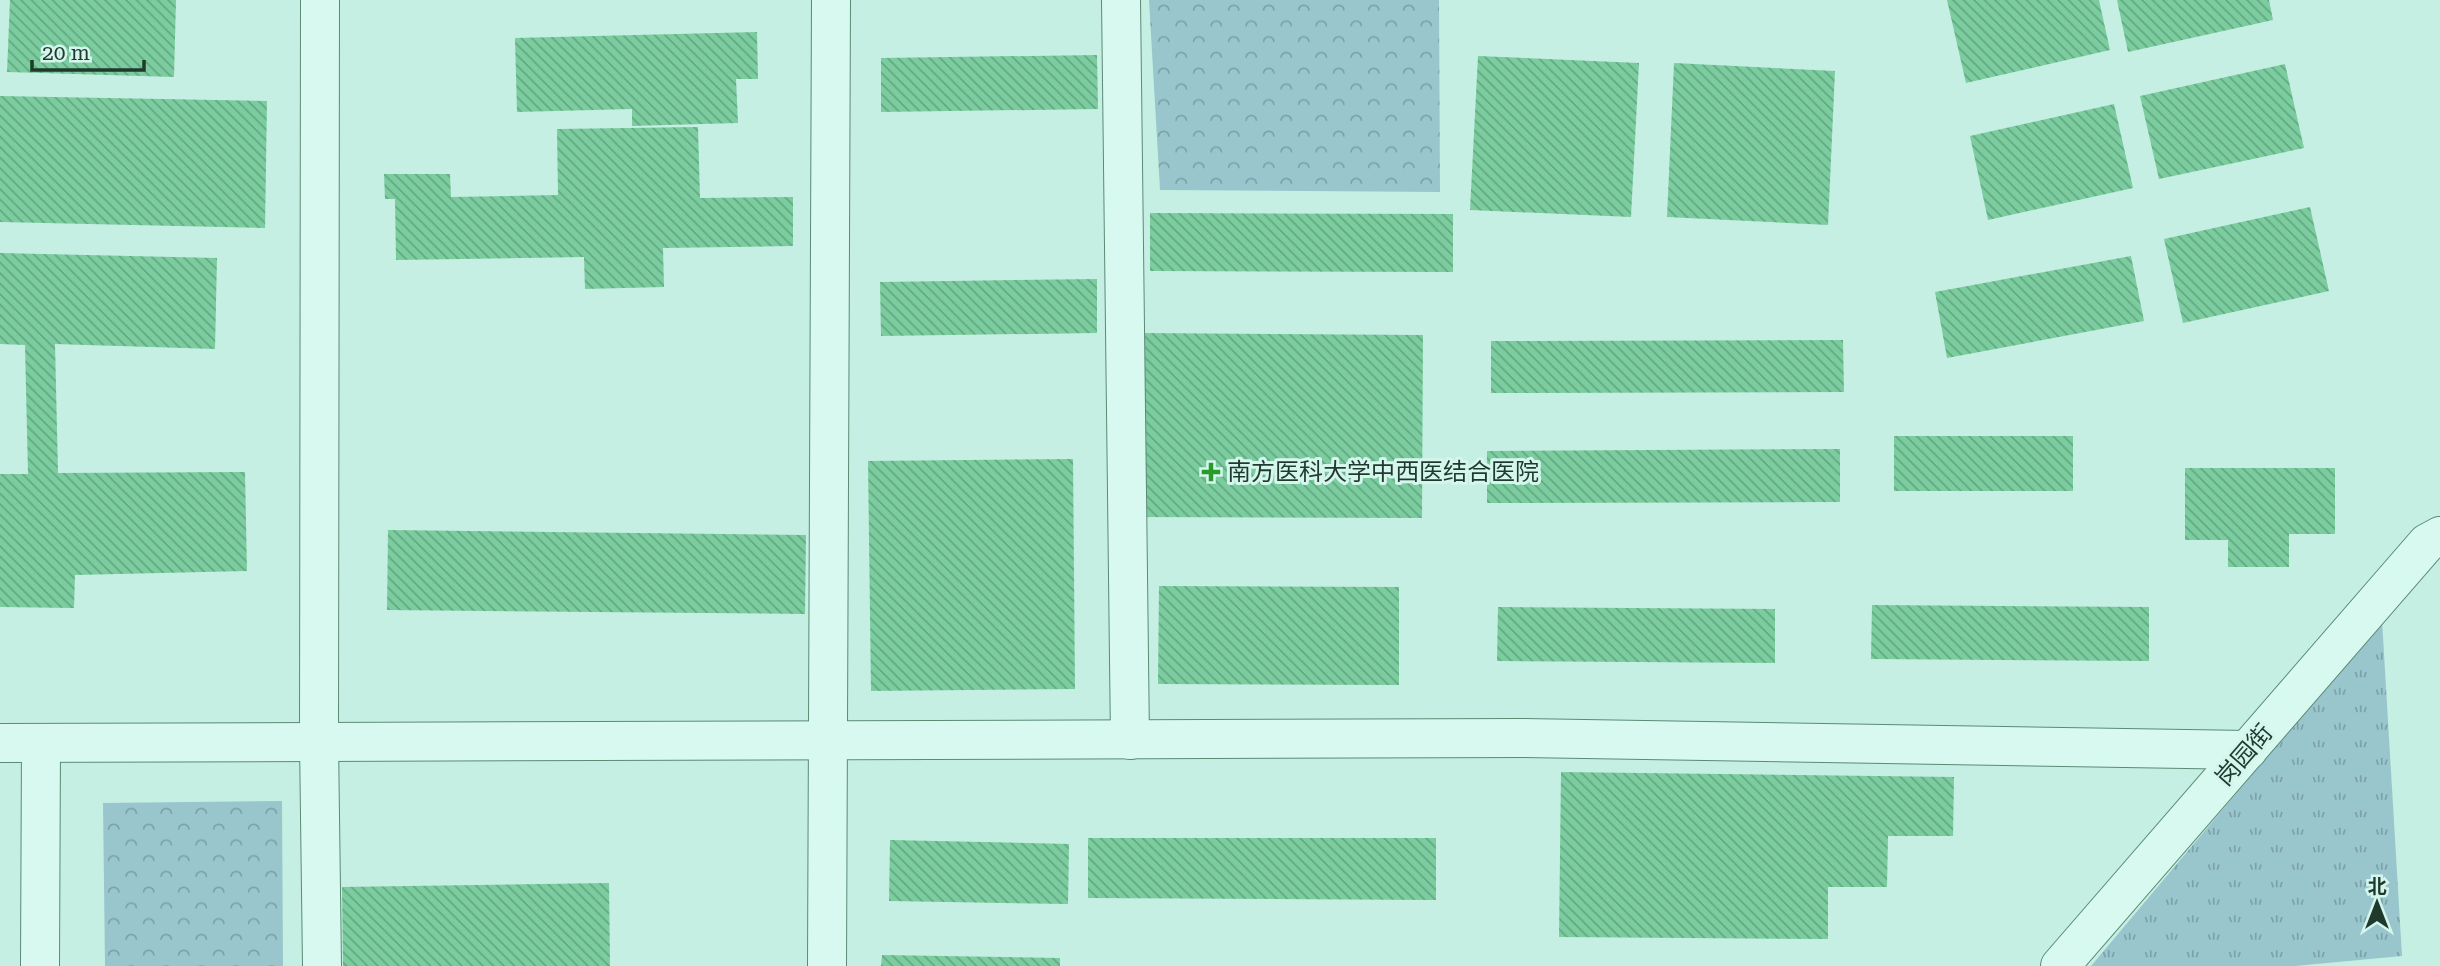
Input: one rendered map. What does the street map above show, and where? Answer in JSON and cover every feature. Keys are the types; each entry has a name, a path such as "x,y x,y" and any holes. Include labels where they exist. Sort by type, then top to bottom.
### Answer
{"lane":[{"path":"320,0 319,741 322,966"},
{"path":"827,966 831,0"},
{"path":"1121,0 1130,740"},
{"name":"岗园街","path":"2060,966 2433,539"},
{"path":"0,743 1521,738 2248,750"},
{"path":"40,966 41,743"}],"green space":[{"path":"1149,0 1439,0 1440,192 1160,190"},
{"path":"2382,620 2402,956 2295,966 2091,966"},
{"path":"282,801 283,966 105,966 103,803"}],"building":[{"path":"10,0 176,0 174,77 7,72"},
{"path":"1947,0 2099,0 2110,50 1966,83"},
{"path":"2117,0 2269,0 2273,20 2128,52"},
{"path":"757,32 758,79 736,79 738,123 632,126 632,109 517,112 515,38"},
{"path":"1097,55 1098,109 881,112 881,58"},
{"path":"1478,56 1639,63 1631,217 1470,210"},
{"path":"1674,63 1835,71 1828,225 1667,217"},
{"path":"2285,64 2304,148 2159,179 2140,96"},
{"path":"0,96 267,101 265,228 0,222"},
{"path":"2114,104 2133,188 1988,220 1970,136"},
{"path":"698,127 700,198 793,197 793,246 663,248 664,287 585,289 584,257 396,260 395,199 385,199 384,174 450,174 451,197 558,195 557,129"},
{"path":"2310,207 2329,291 2183,323 2164,239"},
{"path":"1150,213 1453,214 1453,272 1150,271"},
{"path":"0,253 217,258 215,349 55,344 58,473 245,472 247,571 75,575 74,608 0,607 0,474 28,474 25,345 0,344"},
{"path":"2131,256 2144,321 1947,358 1935,292"},
{"path":"1097,279 1097,333 881,336 880,282"},
{"path":"1140,333 1423,335 1422,518 1138,517"},
{"path":"1843,340 1844,392 1491,393 1491,341"},
{"path":"1894,436 2073,436 2073,491 1894,491"},
{"path":"1840,449 1840,502 1487,503 1487,451"},
{"path":"1073,459 1075,689 871,691 868,461"},
{"path":"2185,468 2335,468 2335,534 2289,534 2289,567 2228,567 2228,540 2185,540"},
{"path":"388,530 806,535 805,614 387,610"},
{"path":"1159,586 1399,587 1399,685 1158,684"},
{"path":"1872,605 2149,607 2149,661 1871,659"},
{"path":"1498,607 1775,609 1775,663 1497,661"},
{"path":"1561,772 1954,777 1953,836 1888,836 1887,887 1828,887 1828,939 1559,937"},
{"path":"1088,838 1436,838 1436,900 1088,898"},
{"path":"890,840 1069,844 1068,904 889,901"},
{"path":"609,883 610,966 343,966 342,887"},
{"path":"882,955 1060,958 1060,966 881,966"}],"place":[{"name":"南方医科大学中西医结合医院","path":"1211,472"}]}
